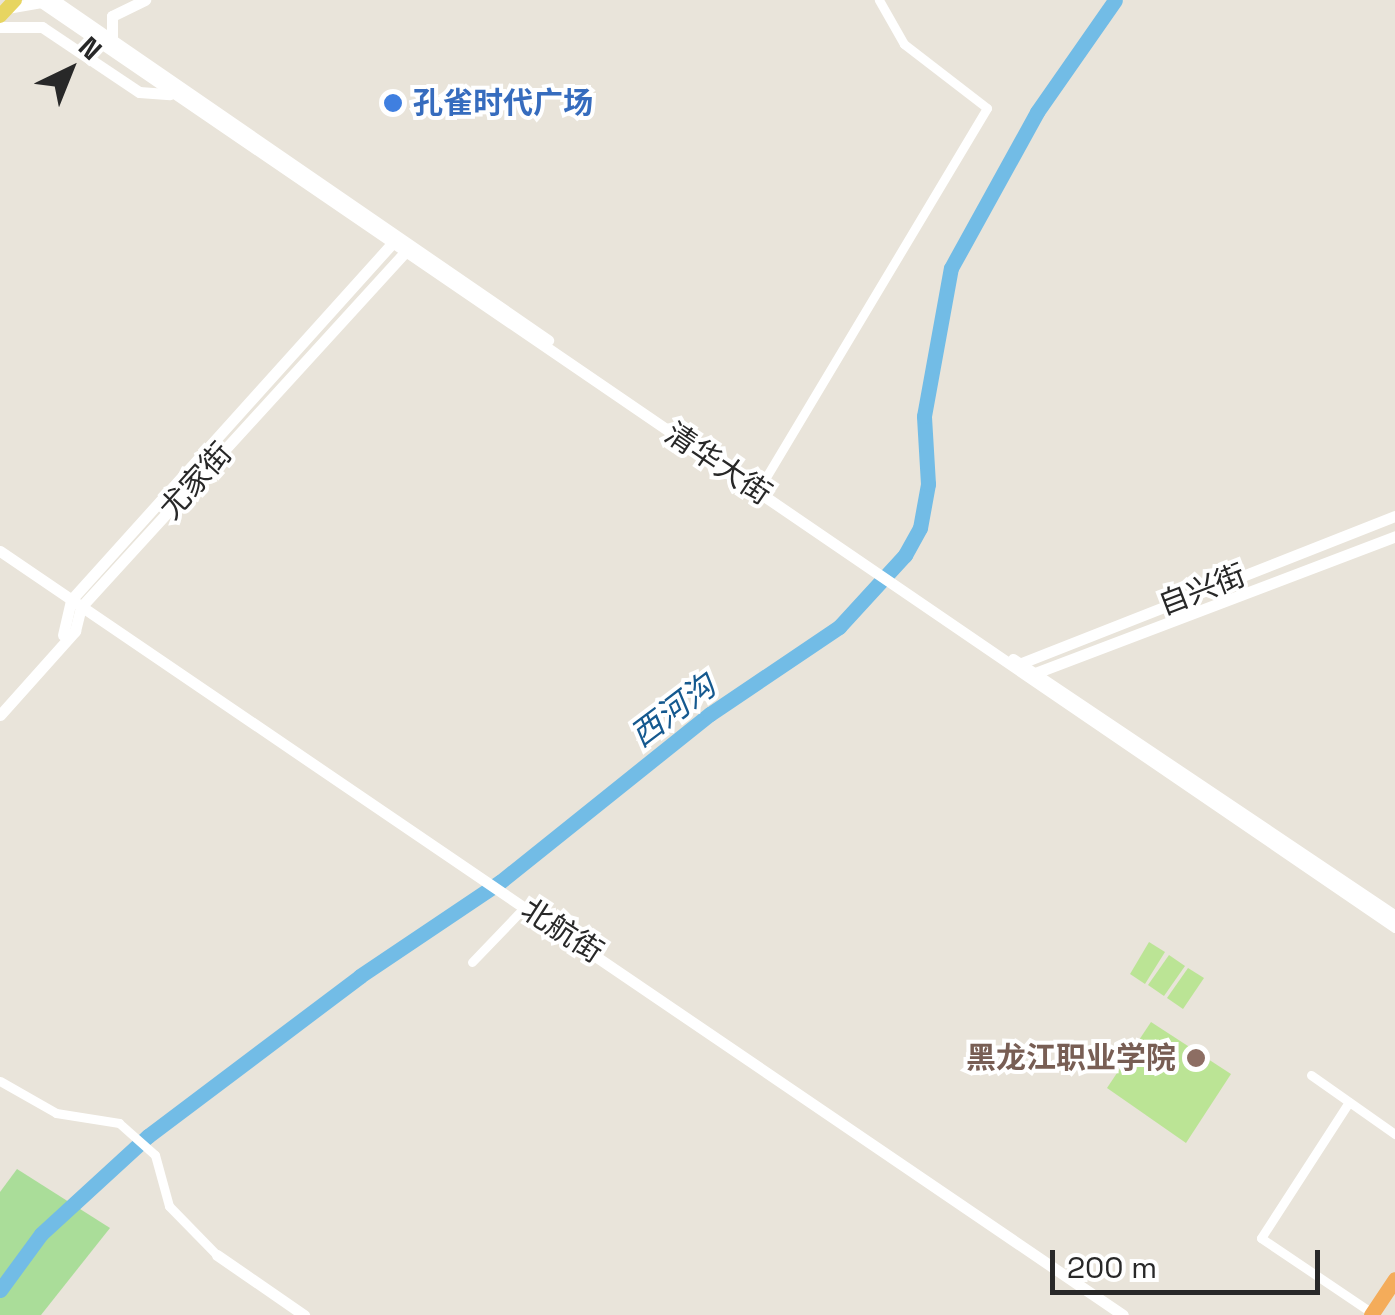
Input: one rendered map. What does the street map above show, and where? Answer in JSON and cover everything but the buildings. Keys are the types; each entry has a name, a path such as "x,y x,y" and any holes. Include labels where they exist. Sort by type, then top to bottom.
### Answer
{"highway":[{"path":"1371,1314 1395,1280"}],"main road":[{"path":"112,42 112,16 145,0"},
{"path":"5,8 49,1"},
{"name":"清华大街","path":"49,1 762,484 817,527"},
{"name":"清华大街","path":"49,1 176,96 404,253 1395,916"},
{"path":"0,27 42,27 139,92 176,96"},
{"name":"尤家街","path":"0,705 68,628 76,604 392,244"},
{"name":"尤家街","path":"0,715 75,631 76,604 404,253"},
{"name":"自兴街","path":"1015,665 1395,516"},
{"name":"自兴街","path":"1030,675 1395,536"},
{"name":"北航街","path":"0,551 1123,1315"},
{"name":"清华大街","path":"1030,675 1395,927"},
{"path":"217,1255 304,1315"}],"street":[{"path":"762,484 987,108 904,44 879,0"},
{"path":"472,962 519,913"},
{"path":"1310,1076 1395,1134"},
{"path":"0,1081 56,1113 119,1124 155,1155 169,1206 217,1255"},
{"path":"1349,1102 1262,1238 1371,1314"}],"green space":[{"path":"1149,942 1165,952 1145,984 1130,974"},
{"path":"1169,955 1185,966 1164,996 1148,985"},
{"path":"1188,968 1204,978 1183,1009 1167,998"},
{"path":"1151,1022 1231,1074 1186,1143 1107,1088"},
{"path":"17,1169 110,1228 41,1315 0,1315 0,1192"}],"waterway":[{"name":"西河沟","path":"0,1290 41,1234 148,1136 360,976 500,882 710,714 839,627 905,555 920,528 928,484 924,416 951,268 1037,112 1115,0"}],"place":[{"name":"孔雀时代广场","path":"393,103"},
{"name":"黑龙江职业学院","path":"1196,1058"}]}
